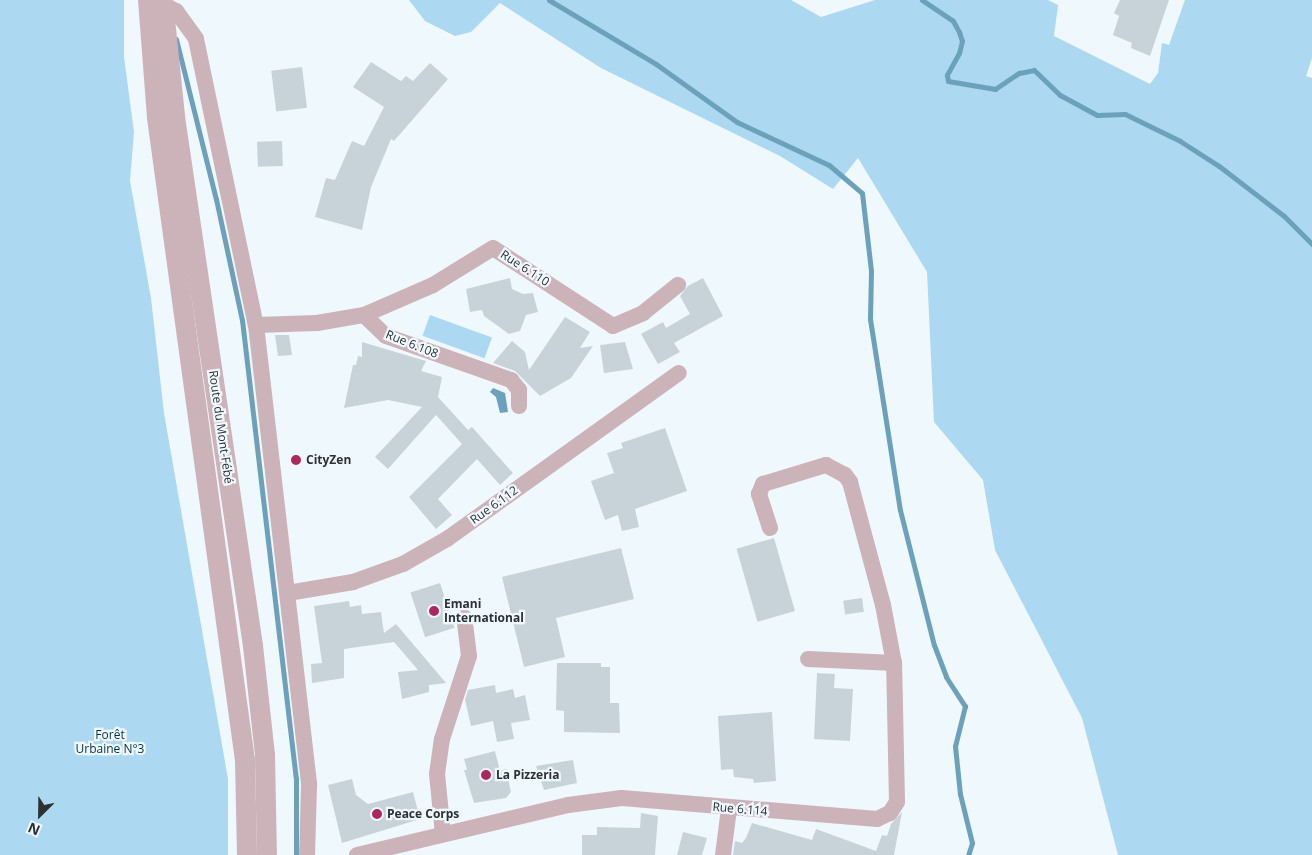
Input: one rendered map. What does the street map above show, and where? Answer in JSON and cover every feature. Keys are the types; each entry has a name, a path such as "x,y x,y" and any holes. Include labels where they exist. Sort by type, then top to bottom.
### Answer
{"street":[{"path":"158,1 182,17 196,38 256,324 309,786 307,855"},
{"name":"Route du Mont-Fébé","path":"158,1 157,118 245,760 247,855"},
{"name":"Route du Mont-Fébé","path":"158,1 253,646 265,755 267,855"},
{"name":"Rue 6.110","path":"364,316 433,285 493,248 613,326 643,314 678,284"},
{"path":"256,324 316,323 364,316"},
{"name":"Rue 6.108","path":"364,316 386,336 511,380 519,390 518,406"},
{"name":"Rue 6.112","path":"288,593 353,582 410,560 447,539 679,373"},
{"name":"Rue 6.114","path":"357,855 568,805 622,798 729,809 877,820 890,813 897,802 894,663 883,605 850,482 845,475 826,465 763,484 759,494 770,528"},
{"path":"443,834 437,774 442,739 469,656 464,617"},
{"path":"808,659 894,663"},
{"path":"723,855 729,809"}],"green space":[{"name":"Forêt Urbaine N°3","path":"0,0 124,0 124,57 134,132 130,181 151,298 164,413 228,779 228,855 0,855"},
{"path":"409,0 791,0 821,17 875,0 1048,0 1058,5 1054,36 1150,84 1158,73 1162,43 1169,45 1185,0 1312,0 1312,58 1306,76 1312,78 1312,855 1118,855 1082,718 995,550 983,480 934,422 927,272 858,158 833,189 780,156 601,68 500,3 471,32 455,36 425,21"},
{"path":"430,315 492,338 484,358 422,336"}],"shaded area":[{"path":"493,388 505,393 508,412 500,413 496,397 490,392"}],"building":[{"path":"1120,0 1169,0 1150,56 1131,48 1132,43 1113,35 1119,16 1114,13"},
{"path":"371,62 401,81 406,76 413,81 430,63 448,79 394,141 391,139 371,187 362,230 315,217 326,178 335,180 352,141 364,146 384,107 353,87"},
{"path":"302,67 307,108 276,111 271,71"},
{"path":"282,141 283,166 258,167 257,142"},
{"path":"510,278 512,289 523,294 533,293 538,312 526,315 520,331 509,334 484,316 482,310 470,312 466,289"},
{"path":"703,278 723,316 674,343 680,352 658,364 641,334 663,322 666,328 690,314 680,296 688,286"},
{"path":"565,317 590,332 580,348 593,346 571,378 540,396 515,371 493,363 512,341 525,352 529,370"},
{"path":"275,335 289,335 292,355 278,356"},
{"path":"362,342 426,361 421,371 442,377 438,397 468,430 472,427 513,473 500,485 477,459 438,499 452,515 436,529 409,497 462,444 436,415 388,469 375,457 422,407 388,400 344,408 353,365 356,365 358,356 362,357"},
{"path":"625,342 633,369 604,373 600,345"},
{"path":"665,428 687,491 635,509 639,527 622,531 618,515 605,520 591,481 614,473 607,453 623,448 621,443"},
{"path":"774,538 795,611 757,622 737,549"},
{"path":"621,548 634,599 556,618 565,657 524,667 502,577"},
{"name":"Emani International","path":"440,583 455,628 425,637 411,593"},
{"path":"862,598 864,612 845,615 843,601"},
{"path":"349,601 350,607 361,605 362,614 381,612 384,633 396,624 446,683 429,685 429,692 402,699 398,672 418,670 394,642 344,649 344,678 312,683 311,664 322,663 314,606"},
{"path":"557,663 601,663 601,667 610,667 610,703 619,703 620,733 564,732 564,711 556,710"},
{"path":"817,673 835,674 834,688 853,689 850,741 814,739"},
{"path":"495,685 496,693 513,689 515,698 525,695 530,720 511,723 514,739 497,742 493,721 471,726 465,700 468,690"},
{"path":"772,712 776,781 754,783 753,779 734,777 733,769 721,770 718,716"},
{"name":"La Pizzeria","path":"495,751 500,771 506,769 511,792 506,798 474,803 464,770 467,770 464,759"},
{"path":"573,760 577,783 544,790 536,766"},
{"name":"Peace Corps","path":"352,779 356,795 368,804 413,792 420,819 342,843 328,785"},
{"path":"902,812 894,855 733,855 735,841 742,843 752,823 812,840 816,829 876,851 882,835 887,836 891,824"},
{"path":"641,813 658,816 655,855 582,855 582,835 597,835 597,827 640,828"},
{"path":"683,832 707,838 702,855 677,855"}],"waterway":[{"path":"549,0 656,64 737,122 829,165 862,193 871,271 870,319 900,510 934,645 946,677 965,706 955,746 960,794 972,843 968,855"},
{"path":"922,0 953,21 962,41 959,53 947,75 948,81 995,89 1019,73 1034,70 1060,95 1097,115 1125,114 1180,141 1219,166 1284,216 1312,244"},
{"path":"176,39 216,199 242,320 296,778 296,855"}],"place":[{"name":"CityZen","path":"296,460"},
{"name":"Emani International","path":"434,611"},
{"name":"La Pizzeria","path":"486,775"},
{"name":"Peace Corps","path":"377,814"}]}
